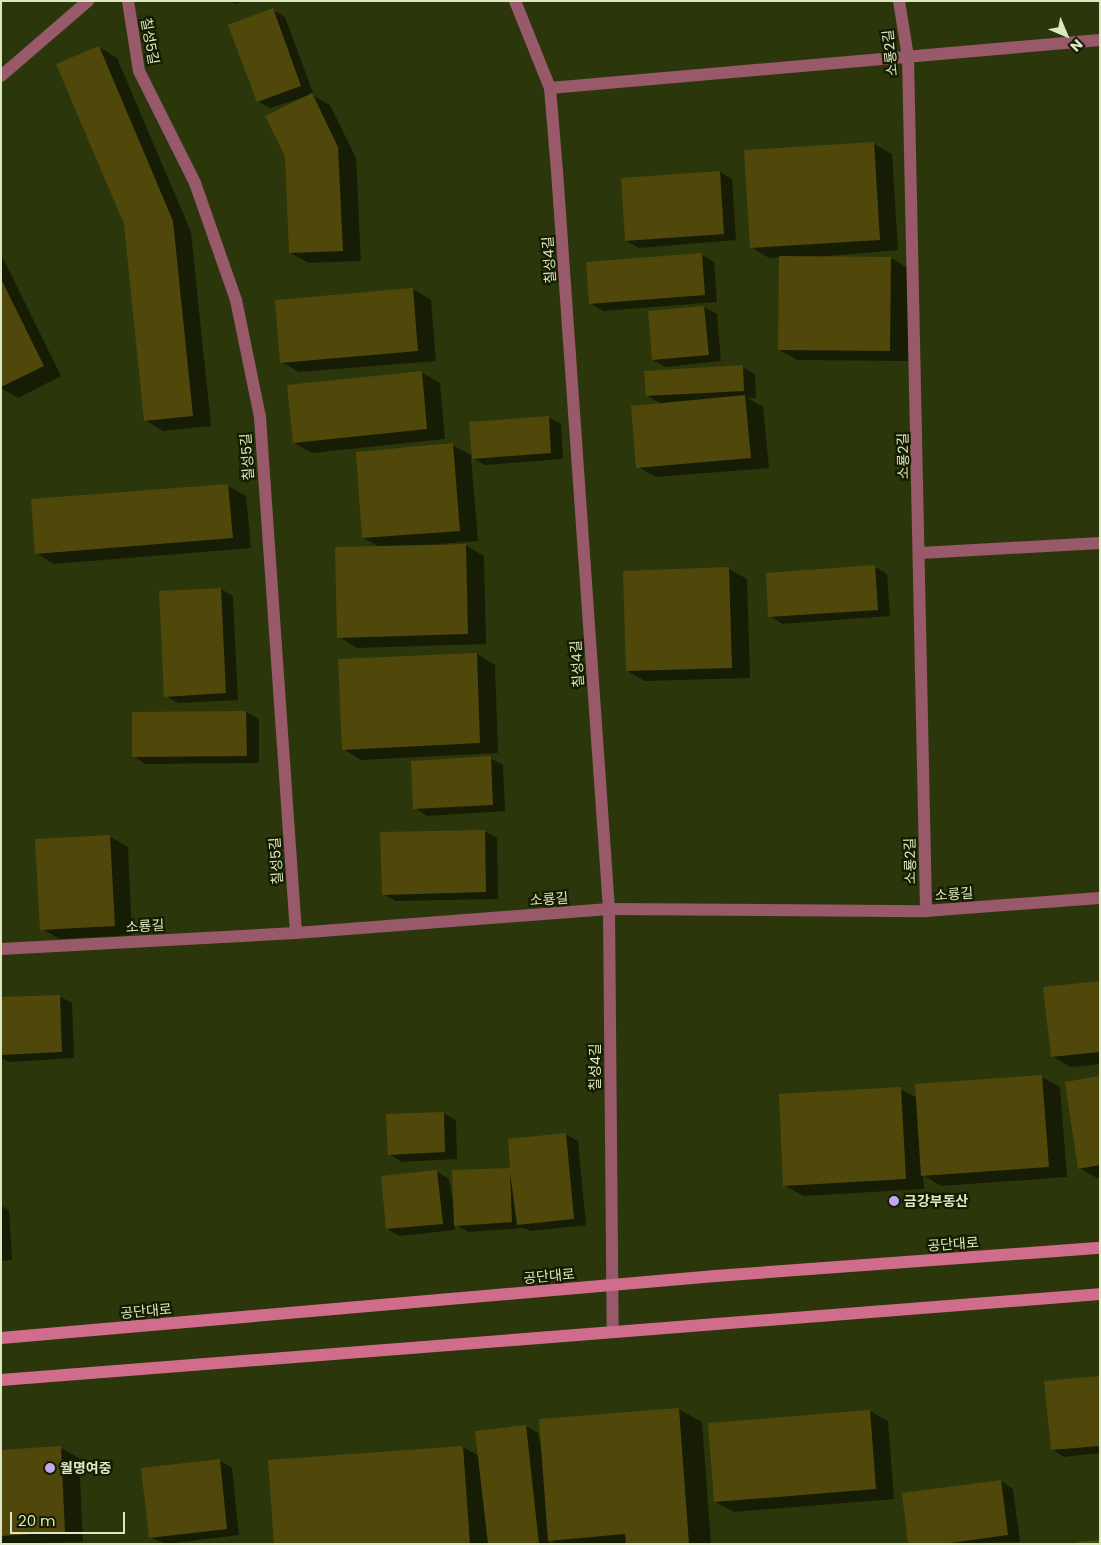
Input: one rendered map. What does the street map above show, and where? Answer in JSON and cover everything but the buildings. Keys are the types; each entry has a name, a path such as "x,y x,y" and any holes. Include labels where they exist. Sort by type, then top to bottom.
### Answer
{"street":[{"path":"1,76 88,1"},
{"name":"칠성5길","path":"128,1 139,71 195,183 236,300 260,417 296,933"},
{"name":"칠성4길","path":"515,1 550,88 609,909 610,1286 613,1332"},
{"name":"소룡2길","path":"899,1 908,57 921,553 926,911"},
{"path":"550,88 1100,40"},
{"path":"921,553 1100,543"},
{"name":"소룡길","path":"1,949 296,933 609,909 926,911 1100,898"},
{"name":"공단대로","path":"1,1338 610,1286 1100,1248"},
{"path":"1,1380 1100,1294"}],"place":[{"name":"금강부동산","path":"894,1201"},
{"name":"월명여중","path":"50,1468"}]}
